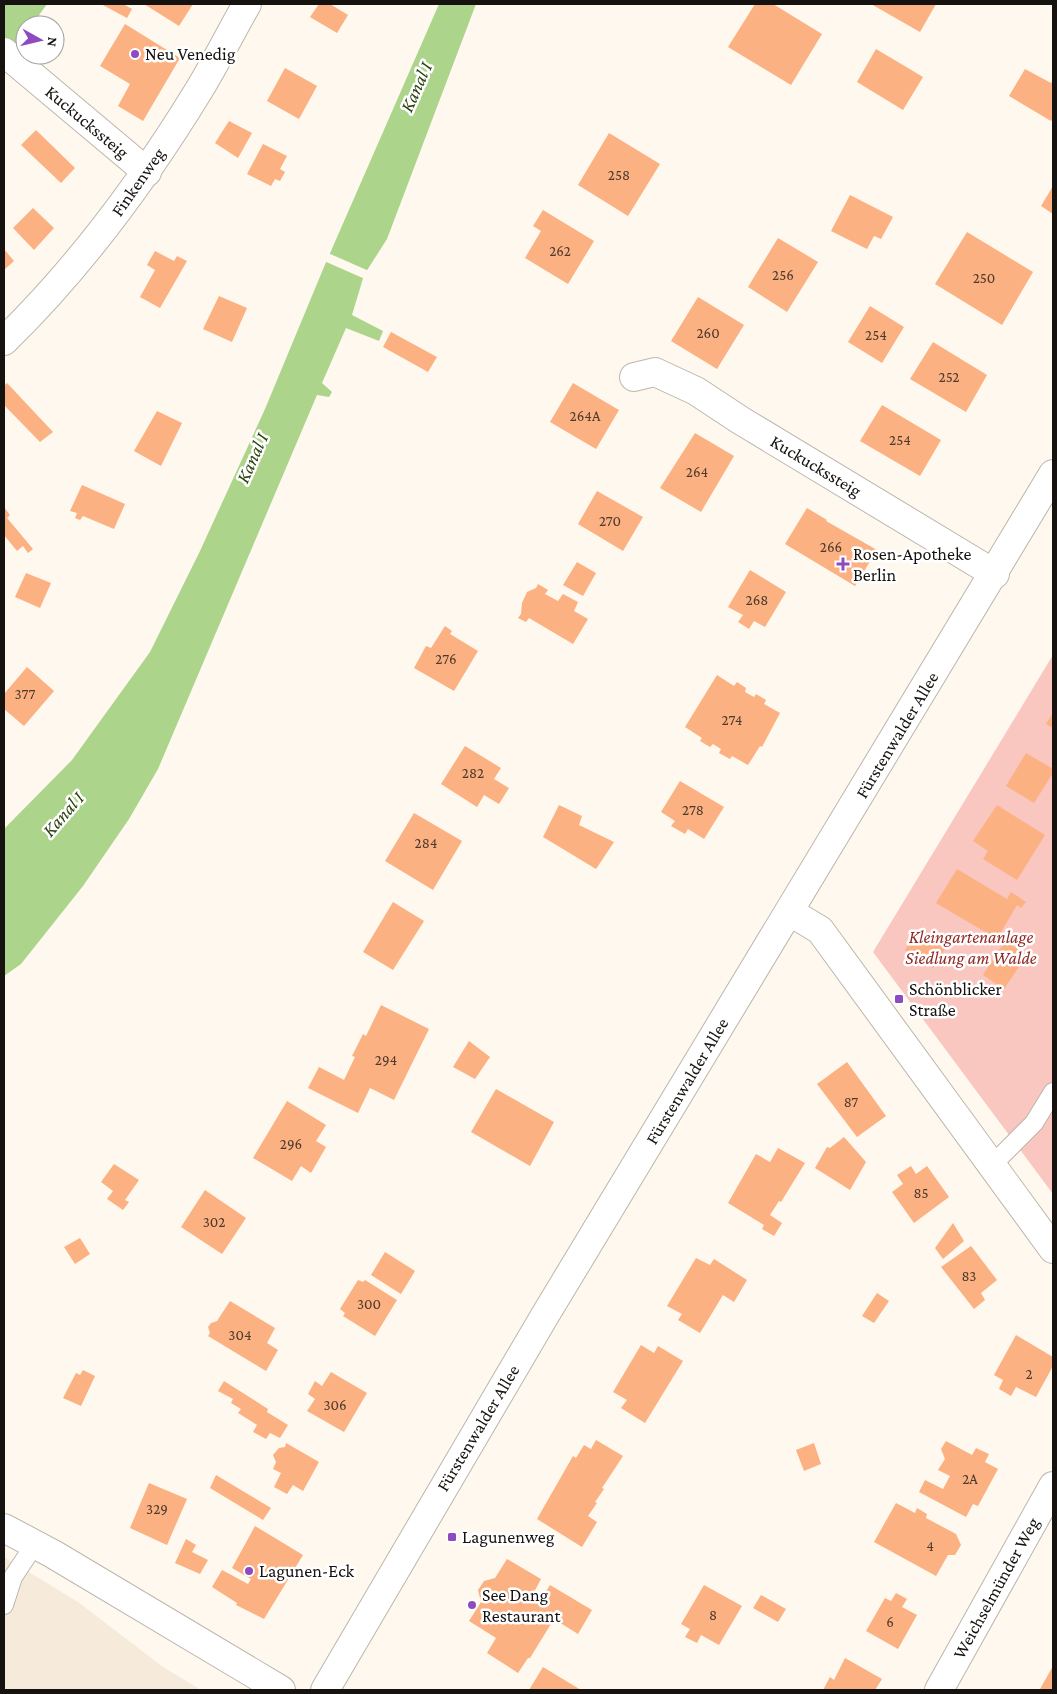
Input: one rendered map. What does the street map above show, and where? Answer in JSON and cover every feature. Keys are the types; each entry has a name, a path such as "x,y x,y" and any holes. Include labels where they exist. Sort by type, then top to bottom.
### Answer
{"street":[{"name":"Finkenweg","path":"4,341 65,275 108,224 147,172 200,89 247,4"},
{"name":"Kuckuckssteig","path":"4,52 147,172"},
{"name":"Kuckuckssteig","path":"634,377 655,372 696,391 740,420 994,574"},
{"name":"Fürstenwalder Allee","path":"325,1690 464,1453 1053,474"},
{"path":"790,912 820,930 1053,1249"},
{"name":"Weichselmünder Weg","path":"939,1690 1053,1486"},
{"path":"4,1528 280,1690"}],"lane":[{"path":"992,1165 1034,1123 1053,1092"},
{"path":"4,1605 13,1577 34,1544"}],"shaded area":[{"path":"4,1557 78,1602 163,1667 201,1690 4,1690"}],"green space":[{"name":"Kleingartenanlage Siedlung am Walde","path":"1053,655 1053,1194 873,952"}],"water":[{"path":"4,4 47,4 39,15 15,15 15,48 4,62"},
{"name":"Kanal I","path":"439,4 476,4 387,239 364,275 352,315 383,331 379,341 346,328 322,383 332,392 329,397 317,395 158,769 129,819 83,886 21,964 4,976 4,829 72,760 150,652 200,551 265,409 324,267"}],"pier":[{"path":"328,253 369,271 365,279 324,261"}],"building":[{"path":"101,4 123,4 132,9 127,18"},
{"path":"144,4 193,4 179,26"},
{"path":"319,4 330,4 348,15 337,33 310,17"},
{"path":"755,4 773,4 822,34 791,85 728,47"},
{"path":"871,4 936,4 920,32"},
{"path":"125,24 180,58 143,121 118,106 130,84 100,66"},
{"path":"876,49 923,77 903,110 857,82"},
{"path":"285,68 317,86 299,119 267,101"},
{"path":"1025,69 1051,83 1053,80 1053,118 1051,121 1009,96"},
{"path":"229,121 252,133 238,158 215,143"},
{"path":"36,130 75,168 61,183 21,145"},
{"path":"609,133 660,164 628,216 578,185"},
{"path":"263,144 287,156 280,169 285,172 280,181 275,179 271,186 247,174"},
{"path":"1053,186 1053,214 1041,206"},
{"path":"850,195 893,217 881,239 874,236 867,249 831,231"},
{"path":"33,208 54,228 34,250 13,228"},
{"path":"543,210 594,241 568,284 525,258 541,231 533,226"},
{"path":"967,232 1033,272 1002,325 935,284"},
{"path":"778,238 818,262 787,312 748,287"},
{"path":"4,249 14,261 4,270"},
{"path":"155,251 174,261 177,256 187,261 160,308 140,297 155,270 147,265"},
{"path":"219,296 247,308 232,342 203,329"},
{"path":"698,297 744,325 717,369 671,341"},
{"path":"870,306 904,327 882,363 848,342"},
{"path":"391,332 437,357 428,372 383,347"},
{"path":"933,342 987,375 966,412 910,379"},
{"path":"7,383 53,432 40,442 4,407 4,386"},
{"path":"573,383 619,410 596,449 550,422"},
{"path":"882,405 941,440 920,476 860,441"},
{"path":"157,411 182,423 161,466 134,451"},
{"path":"695,433 734,456 701,512 660,488"},
{"path":"82,485 125,504 114,529 83,516 80,520 75,518 77,513 70,511"},
{"path":"597,491 643,517 623,551 578,524"},
{"path":"4,507 10,515 7,518 33,549 28,553 23,546 17,551 4,535"},
{"path":"807,508 877,550 855,586 785,544"},
{"path":"577,562 596,573 583,596 563,585"},
{"path":"750,570 786,592 765,627 754,621 749,629 738,622 743,615 728,607"},
{"path":"26,573 51,583 40,608 15,597"},
{"path":"538,584 548,590 545,594 558,601 563,594 578,602 574,611 588,619 573,644 529,618 526,622 518,618 521,614 522,603 527,592 536,588"},
{"path":"445,626 452,631 450,634 478,651 454,691 414,668 426,646 431,648"},
{"path":"27,667 54,691 24,726 4,709 4,694"},
{"path":"717,675 734,686 737,682 746,688 745,692 754,697 756,694 766,700 764,704 780,713 762,747 760,746 748,765 732,756 730,759 719,753 721,749 713,744 710,747 700,741 702,738 685,727"},
{"path":"1053,713 1053,728 1046,724"},
{"path":"465,746 501,768 494,779 509,788 499,804 484,795 477,807 441,784"},
{"path":"1026,753 1053,769 1053,773 1034,803 1006,786"},
{"path":"680,781 724,807 704,839 688,829 685,834 671,826 675,821 661,812"},
{"path":"559,805 582,816 579,825 614,842 596,869 543,837"},
{"path":"997,805 1045,835 1017,880 983,859 988,851 973,841"},
{"path":"414,813 462,841 433,890 385,861"},
{"path":"957,869 1007,899 1011,892 1026,902 1021,908 1017,905 997,939 936,903"},
{"path":"393,902 424,921 393,970 363,952"},
{"path":"919,929 946,947 933,968 905,950"},
{"path":"1005,941 1027,955 1004,989 983,975"},
{"path":"381,1005 429,1029 394,1100 370,1088 358,1113 308,1088 319,1067 344,1080 355,1057 352,1056 363,1034 366,1036"},
{"path":"469,1041 490,1057 475,1079 453,1067"},
{"path":"847,1062 886,1116 857,1137 817,1084"},
{"path":"496,1089 554,1122 530,1166 471,1132"},
{"path":"287,1101 326,1125 316,1141 326,1147 311,1173 301,1166 292,1181 253,1158"},
{"path":"844,1137 866,1162 850,1190 815,1168 827,1147 830,1148"},
{"path":"778,1148 805,1163 781,1202 779,1201 770,1215 782,1223 774,1236 762,1229 764,1225 728,1203 756,1154 770,1162"},
{"path":"114,1164 139,1180 125,1200 129,1202 123,1210 107,1199 113,1191 101,1182"},
{"path":"911,1166 916,1174 927,1166 949,1197 914,1223 892,1192 903,1184 897,1175"},
{"path":"205,1190 246,1218 222,1254 181,1227"},
{"path":"953,1223 964,1241 943,1259 935,1248"},
{"path":"80,1238 90,1254 75,1264 64,1247"},
{"path":"971,1246 997,1280 981,1293 985,1300 974,1309 941,1267"},
{"path":"385,1252 415,1271 401,1294 371,1275"},
{"path":"696,1258 710,1265 714,1259 747,1280 734,1302 723,1295 700,1333 678,1320 682,1314 667,1306"},
{"path":"358,1280 363,1282 365,1280 397,1300 375,1336 343,1316 345,1313 340,1309"},
{"path":"877,1293 889,1301 874,1323 862,1316"},
{"path":"230,1301 275,1328 267,1343 278,1350 266,1371 208,1336 210,1333 208,1327 211,1323 217,1321"},
{"path":"1016,1335 1053,1357 1053,1366 1036,1397 1016,1387 1011,1396 999,1389 1003,1380 994,1375"},
{"path":"641,1345 654,1353 658,1346 683,1361 645,1423 621,1408 627,1400 613,1392"},
{"path":"83,1370 95,1376 81,1406 63,1398 76,1373 80,1375"},
{"path":"331,1372 367,1393 344,1432 307,1411 315,1399 308,1394 315,1381 322,1386"},
{"path":"224,1381 268,1409 267,1412 288,1425 280,1438 270,1433 266,1439 253,1432 257,1425 238,1413 241,1409 231,1403 233,1399 218,1391"},
{"path":"596,1440 623,1456 602,1488 604,1489 595,1502 597,1503 588,1516 597,1522 582,1547 537,1519 573,1456 576,1458 584,1445 591,1449"},
{"path":"946,1441 972,1455 976,1448 989,1454 985,1462 998,1469 978,1506 973,1504 966,1517 919,1492 925,1480 943,1489 950,1476 938,1470 945,1459 941,1449"},
{"path":"286,1443 319,1462 303,1491 293,1485 287,1494 274,1487 281,1473 273,1469 276,1462 273,1455 279,1448 285,1447"},
{"path":"814,1443 821,1464 804,1471 796,1450"},
{"path":"216,1475 271,1508 263,1520 210,1488"},
{"path":"149,1483 187,1499 167,1545 130,1528"},
{"path":"896,1503 915,1513 917,1508 927,1514 926,1518 956,1534 961,1545 955,1555 948,1555 936,1576 874,1542"},
{"path":"255,1526 303,1555 264,1619 236,1605 237,1603 212,1587 222,1570 248,1584 251,1579 232,1568"},
{"path":"186,1539 196,1545 192,1552 208,1560 200,1574 175,1563"},
{"path":"507,1559 541,1579 532,1596 540,1601 550,1585 592,1610 578,1634 554,1619 530,1658 528,1658 518,1673 487,1653 496,1638 469,1621 481,1602 478,1590 484,1581 495,1578"},
{"path":"704,1585 742,1606 719,1645 701,1635 697,1643 685,1637 690,1629 681,1624"},
{"path":"896,1593 907,1599 902,1607 917,1615 898,1649 866,1631 885,1598 891,1601"},
{"path":"761,1595 786,1609 778,1622 753,1608"},
{"path":"845,1658 882,1679 875,1690 823,1690 830,1677 834,1680"},
{"path":"1053,1666 1053,1690 1040,1689"},
{"path":"543,1667 581,1690 529,1690"}],"place":[{"name":"Neu Venedig","path":"135,54"},
{"name":"Rosen-Apotheke Berlin","path":"843,564"},
{"name":"Schönblicker Straße","path":"899,999"},
{"name":"Lagunenweg","path":"452,1537"},
{"name":"Lagunen-Eck","path":"249,1571"},
{"name":"See Dang Restaurant","path":"472,1605"}]}
